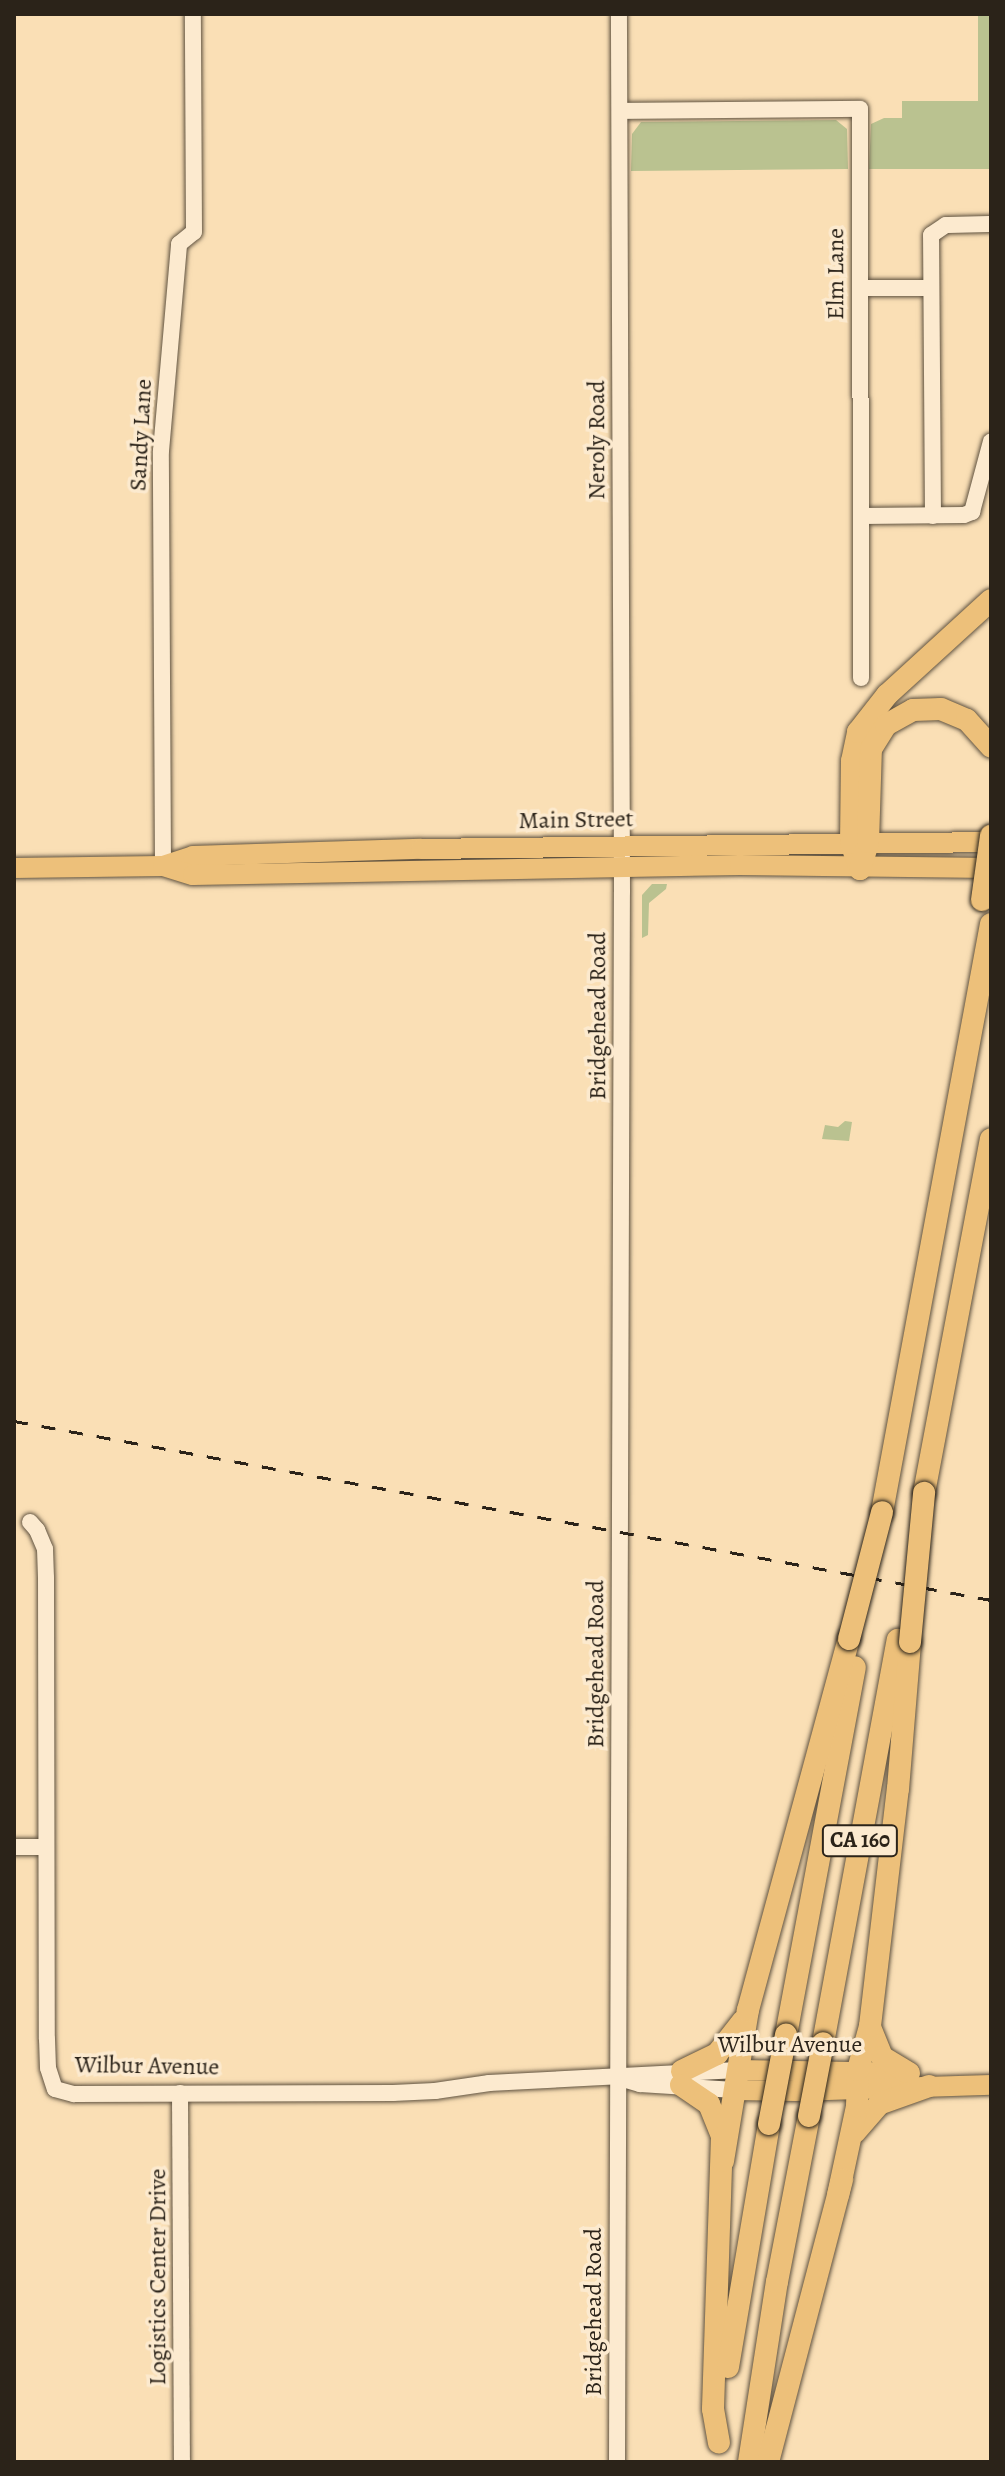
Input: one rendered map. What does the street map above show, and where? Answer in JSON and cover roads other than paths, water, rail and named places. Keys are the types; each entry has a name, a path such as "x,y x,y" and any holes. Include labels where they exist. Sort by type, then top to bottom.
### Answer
{"highway":[{"path":"860,869 852,761 858,732 866,717 991,600"},
{"path":"860,843 871,749 886,725 913,710 941,709 967,720 991,747"},
{"path":"948,1159 991,839"},
{"path":"723,2161 748,2010 855,1636 882,1512 991,924"},
{"name":"CA 160","path":"749,2462 777,2282 904,1641 924,1493 991,1139"},
{"path":"976,1227 991,1182"},
{"name":"CA 160","path":"718,2452 736,2309 855,1636"},
{"path":"838,2195 870,2026 898,1789 904,1641"},
{"path":"718,2452 713,2409 722,2137 716,2114 681,2078 726,2046 748,2010"},
{"path":"870,2026 882,2057 909,2073"},
{"path":"768,2462 855,2133 869,2112 891,2097 929,2086"}],"main road":[{"name":"Main Street","path":"163,866 193,856 622,844 991,839"},
{"name":"Main Street","path":"14,868 163,866 193,875 622,866 991,868"},
{"name":"Wilbur Avenue","path":"858,2080 909,2073 961,2084"},
{"name":"Wilbur Avenue","path":"736,2080 991,2085"}],"street":[{"name":"Sandy Lane","path":"163,866 161,451 179,244 194,232 193,14"},
{"name":"Neroly Road","path":"619,14 622,866"},
{"name":"Elm Lane","path":"620,111 860,109 861,678"},
{"path":"933,516 931,235 937,228 991,224"},
{"path":"860,288 931,288"},
{"path":"861,516 933,516 972,512 991,441"},
{"name":"Bridgehead Road","path":"617,2462 622,866"},
{"name":"Wilbur Avenue","path":"30,1522 45,1549 47,2039 48,2068 55,2089 74,2094 421,2092 489,2083 618,2078 736,2080"},
{"path":"14,1847 45,1847"},
{"name":"Logistics Center Drive","path":"180,2093 182,2462"}],"railway":[{"path":"14,1421 991,1600"}]}
